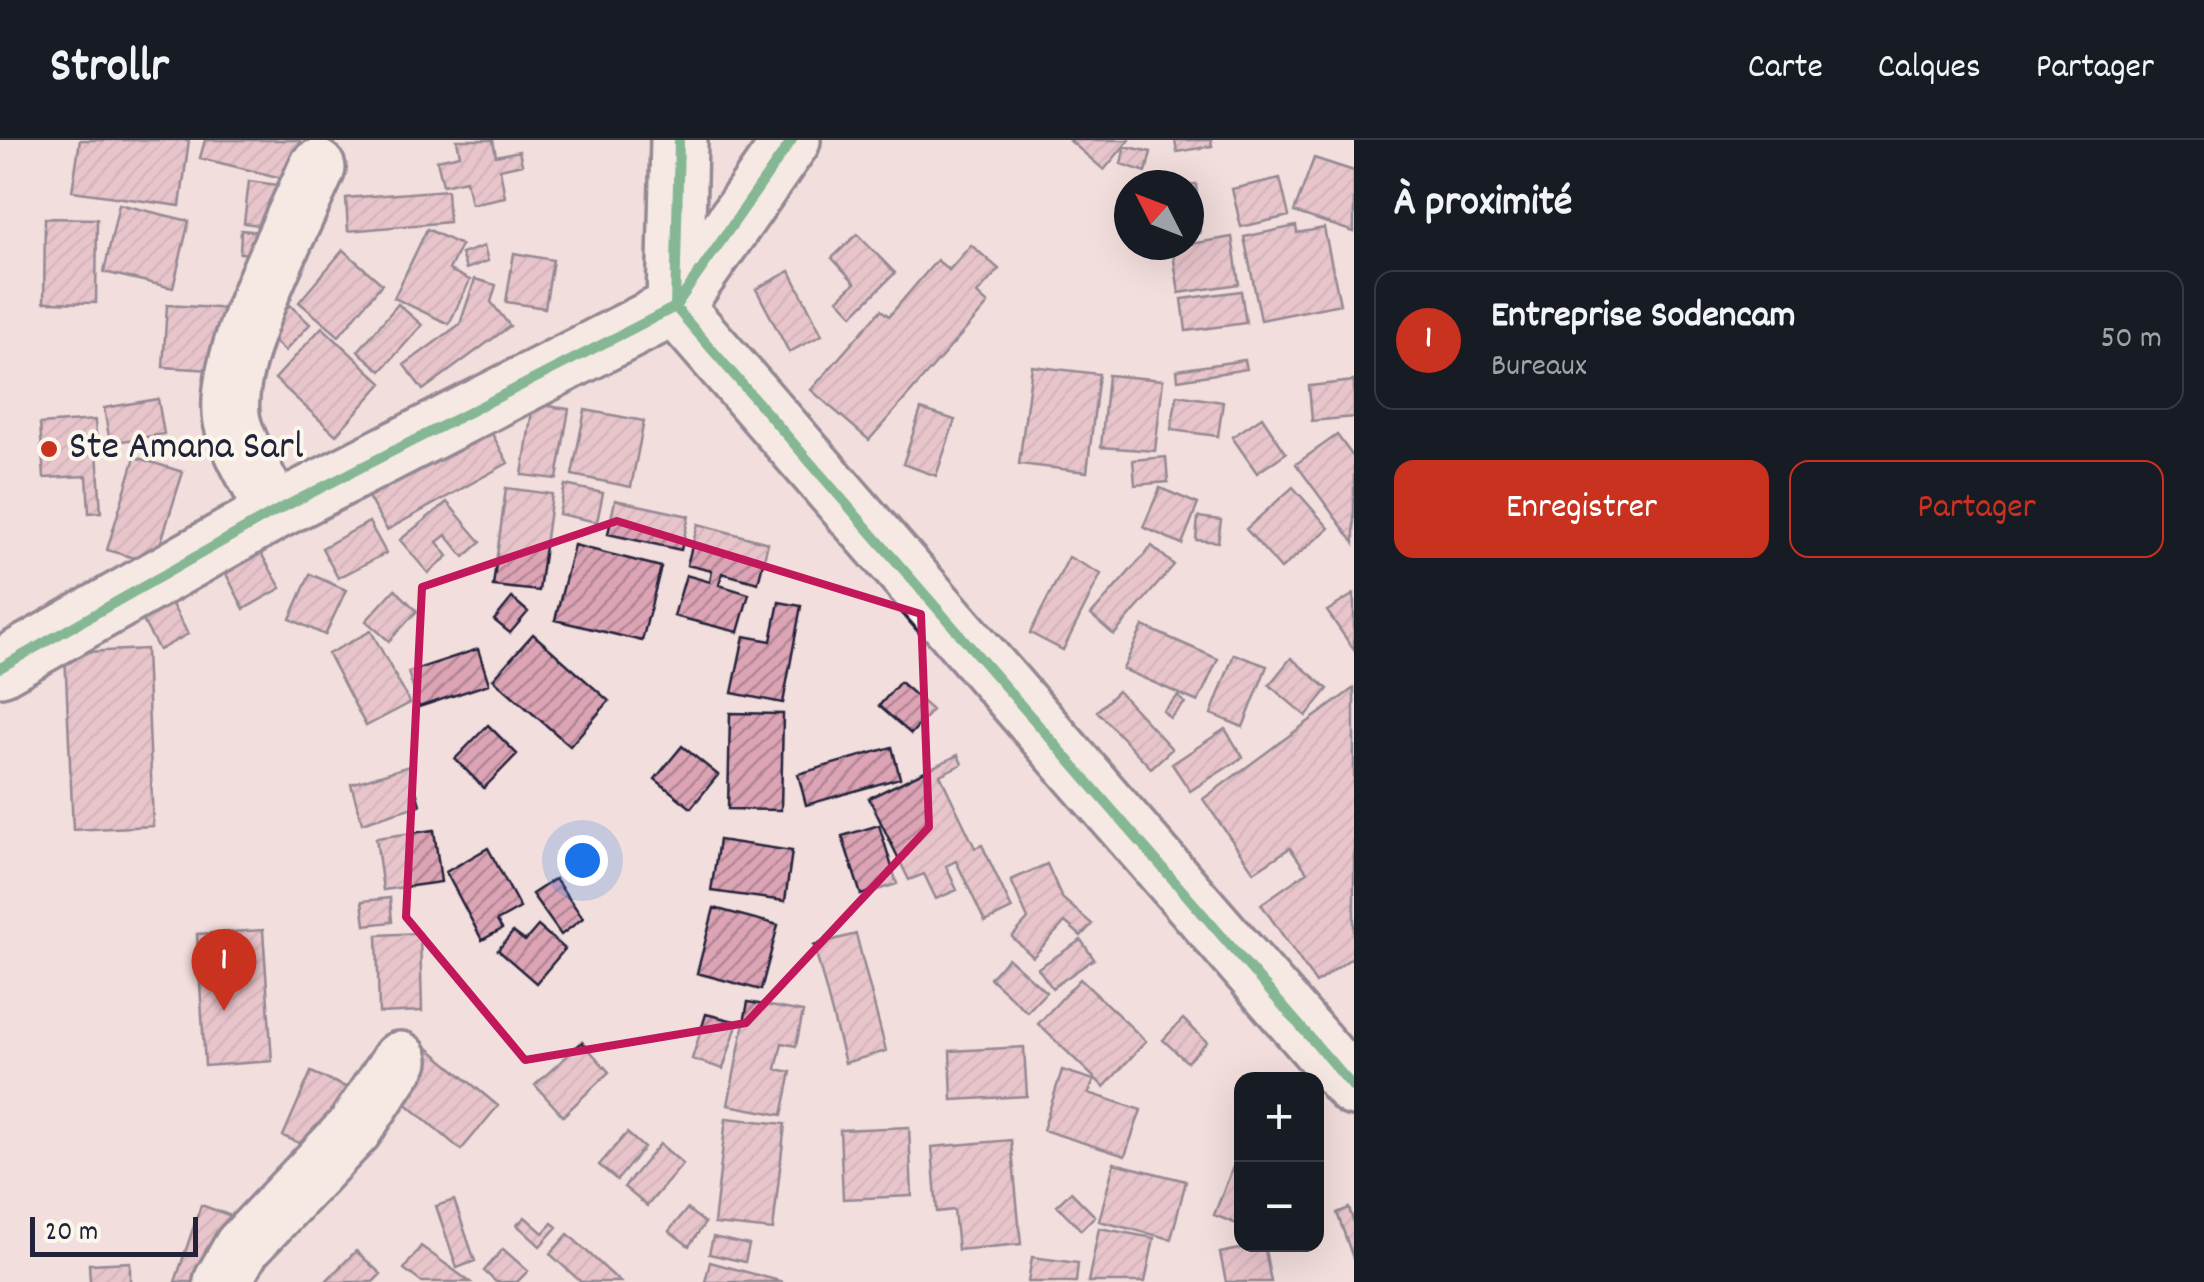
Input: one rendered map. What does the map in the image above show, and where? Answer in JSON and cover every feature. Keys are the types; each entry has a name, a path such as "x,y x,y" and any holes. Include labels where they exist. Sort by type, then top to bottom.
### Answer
{"street":[{"path":"679,140 676,307 1354,1088"},
{"path":"0,668 274,512 676,307 792,140"},
{"path":"274,512 232,423 231,384 246,333 317,168"},
{"path":"222,1282 242,1247 354,1129 400,1060"}],"highlighted area":[{"path":"617,521 921,614 929,827 746,1023 525,1060 406,917 422,587"}],"building":[{"path":"80,140 189,140 180,206 72,191"},
{"path":"205,140 300,140 290,180 200,158"},
{"path":"457,140 493,140 496,156 519,151 522,164 500,169 505,197 471,204 466,180 443,185 437,160 460,155"},
{"path":"1069,140 1129,140 1104,170"},
{"path":"1175,140 1211,140 1212,146 1177,152"},
{"path":"1125,146 1151,152 1146,170 1121,164"},
{"path":"1314,158 1354,171 1354,232 1294,212"},
{"path":"1280,178 1289,216 1241,227 1232,189"},
{"path":"249,181 278,185 273,227 244,223"},
{"path":"447,190 449,222 348,231 346,198"},
{"path":"119,204 189,221 173,288 104,272"},
{"path":"45,218 97,219 96,303 44,302"},
{"path":"1296,226 1297,233 1324,228 1340,304 1261,320 1244,237"},
{"path":"427,229 461,245 449,270 470,280 449,324 394,298"},
{"path":"241,230 273,233 271,255 240,253"},
{"path":"857,234 895,273 853,315 838,299 855,283 832,258"},
{"path":"1232,237 1239,284 1179,293 1174,260 1204,260 1204,242"},
{"path":"971,245 999,269 977,294 988,304 869,440 811,390 881,310 889,316 937,260 949,270"},
{"path":"484,246 488,261 466,269 461,254"},
{"path":"343,250 382,284 339,336 299,302"},
{"path":"514,253 553,260 545,308 506,302"},
{"path":"790,271 822,335 789,352 756,289"},
{"path":"475,279 496,285 491,302 510,326 423,390 404,365 460,324"},
{"path":"1241,291 1246,323 1186,331 1182,299"},
{"path":"398,304 422,325 381,371 358,351"},
{"path":"167,305 232,309 228,371 163,367"},
{"path":"290,305 310,324 285,351 264,332"},
{"path":"322,327 382,383 336,435 275,379"},
{"path":"1245,360 1247,369 1178,380 1177,370"},
{"path":"1032,366 1099,374 1087,472 1019,464"},
{"path":"1108,375 1163,380 1155,451 1101,447"},
{"path":"1354,381 1354,417 1312,421 1309,386"},
{"path":"1177,395 1223,402 1218,436 1171,430"},
{"path":"158,399 164,434 110,443 104,408"},
{"path":"533,404 569,409 557,479 522,475"},
{"path":"921,409 955,420 936,476 903,464"},
{"path":"585,410 644,421 631,487 572,475"},
{"path":"483,417 508,463 387,530 361,485"},
{"path":"1262,417 1286,453 1257,473 1232,437"},
{"path":"95,420 101,512 89,513 87,476 44,478 40,424"},
{"path":"1337,435 1354,458 1354,543 1296,464"},
{"path":"135,457 183,472 154,564 107,550"},
{"path":"1166,457 1168,482 1135,485 1133,460"},
{"path":"565,485 603,493 597,522 559,514"},
{"path":"1293,487 1329,528 1281,569 1246,529"},
{"path":"506,488 552,494 539,591 493,586"},
{"path":"1160,488 1198,504 1182,544 1143,527"},
{"path":"615,500 689,516 681,550 608,534"},
{"path":"447,502 481,542 464,557 446,535 437,542 448,556 428,573 400,540"},
{"path":"1198,517 1221,520 1218,542 1196,540"},
{"path":"369,522 386,553 338,578 322,548"},
{"path":"698,524 768,543 758,583 722,573 719,585 749,594 738,632 674,616 686,575 710,582 712,571 687,565"},
{"path":"574,545 661,567 642,641 555,620"},
{"path":"1152,546 1174,565 1114,635 1091,615"},
{"path":"258,548 281,588 244,609 223,568"},
{"path":"1069,557 1101,574 1063,650 1030,633"},
{"path":"310,574 346,590 325,635 290,619"},
{"path":"395,589 417,611 389,641 366,621"},
{"path":"1354,594 1354,650 1327,611"},
{"path":"167,595 188,634 159,650 137,610"},
{"path":"512,598 528,612 510,633 494,620"},
{"path":"779,602 801,606 783,703 732,693 744,636 771,641"},
{"path":"1143,626 1218,659 1198,702 1123,669"},
{"path":"371,631 410,703 366,726 328,654"},
{"path":"533,634 609,701 570,746 493,679"},
{"path":"146,649 153,826 73,830 65,653"},
{"path":"478,649 489,684 419,707 408,672"},
{"path":"1234,654 1267,666 1243,727 1211,714"},
{"path":"1291,658 1328,689 1306,716 1269,685"},
{"path":"900,682 932,710 911,734 879,706"},
{"path":"1354,688 1354,956 1316,983 1261,904 1307,872 1290,848 1254,872 1203,799"},
{"path":"1118,691 1172,749 1151,768 1097,711"},
{"path":"1178,696 1185,703 1170,718 1163,711"},
{"path":"730,713 783,714 781,810 728,809"},
{"path":"488,725 517,754 484,788 455,759"},
{"path":"1225,729 1243,757 1190,791 1172,764"},
{"path":"682,746 718,775 691,808 655,779"},
{"path":"892,747 900,778 806,805 798,774"},
{"path":"958,755 962,764 940,775 975,848 982,845 1012,909 985,922 956,861 946,866 957,890 936,899 924,874 909,880 869,798"},
{"path":"409,766 420,805 362,823 351,784"},
{"path":"879,825 897,884 861,895 842,836"},
{"path":"434,830 441,882 383,890 376,838"},
{"path":"719,840 792,851 785,901 711,891"},
{"path":"488,848 520,908 497,921 502,929 482,940 446,872"},
{"path":"1047,864 1062,898 1092,924 1081,936 1065,922 1033,957 1012,937 1028,919 1011,880"},
{"path":"555,879 583,918 561,935 532,894"},
{"path":"390,898 392,922 365,925 362,901"},
{"path":"714,908 778,925 761,990 697,973"},
{"path":"538,926 565,949 536,983 498,950 513,932 525,941"},
{"path":"263,930 272,1061 205,1066 197,934"},
{"path":"420,933 422,1011 379,1013 377,935"},
{"path":"856,934 886,1051 845,1063 814,945"},
{"path":"1081,940 1094,959 1052,988 1038,968"},
{"path":"1008,958 1046,992 1027,1012 990,978"},
{"path":"1080,979 1146,1041 1104,1087 1038,1024"},
{"path":"748,1002 803,1012 796,1046 782,1043 776,1069 791,1072 782,1115 728,1105"},
{"path":"706,1014 738,1022 723,1069 692,1059"},
{"path":"1183,1019 1207,1042 1187,1062 1163,1040"},
{"path":"421,1042 498,1106 461,1150 384,1085"},
{"path":"582,1042 609,1072 563,1116 535,1085"},
{"path":"1024,1047 1027,1096 952,1100 950,1051"},
{"path":"1062,1070 1094,1080 1089,1093 1141,1110 1125,1156 1043,1130"},
{"path":"311,1072 348,1088 320,1152 283,1136"},
{"path":"726,1118 785,1124 773,1230 714,1224"},
{"path":"909,1127 912,1196 843,1199 840,1130"},
{"path":"627,1133 644,1148 617,1180 599,1165"},
{"path":"1011,1140 1021,1244 958,1250 954,1210 937,1212 932,1147"},
{"path":"660,1144 683,1164 647,1206 624,1187"},
{"path":"1114,1163 1186,1181 1171,1239 1099,1221"},
{"path":"1233,1167 1234,1223 1214,1215"},
{"path":"1071,1192 1095,1216 1081,1230 1057,1205"},
{"path":"454,1200 475,1261 457,1268 436,1206"},
{"path":"201,1205 237,1218 215,1282 175,1282"},
{"path":"1349,1208 1354,1223 1353,1258 1337,1213"},
{"path":"687,1209 705,1223 689,1246 669,1231"},
{"path":"525,1217 543,1233 552,1223 557,1227 540,1246 517,1225"},
{"path":"1099,1228 1154,1238 1145,1282 1088,1282"},
{"path":"568,1234 620,1282 581,1282 550,1254"},
{"path":"713,1237 749,1245 745,1262 709,1254"},
{"path":"421,1246 470,1282 421,1282 404,1269"},
{"path":"503,1249 528,1271 517,1282 496,1282 484,1271"},
{"path":"356,1251 381,1274 373,1282 325,1282"},
{"path":"1265,1252 1271,1282 1226,1282 1220,1253"},
{"path":"1032,1257 1078,1263 1076,1282 1028,1282"},
{"path":"130,1262 130,1282 90,1282 89,1264"},
{"path":"710,1262 783,1282 705,1282"}],"cycle path":[{"path":"679,140 675,307 1354,1088"},
{"path":"0,668 274,512 675,307 792,140"}],"place":[{"name":"Ste Amana Sarl","path":"49,449"},
{"name":"Entreprise Sodencam","path":"224,1011"}]}
